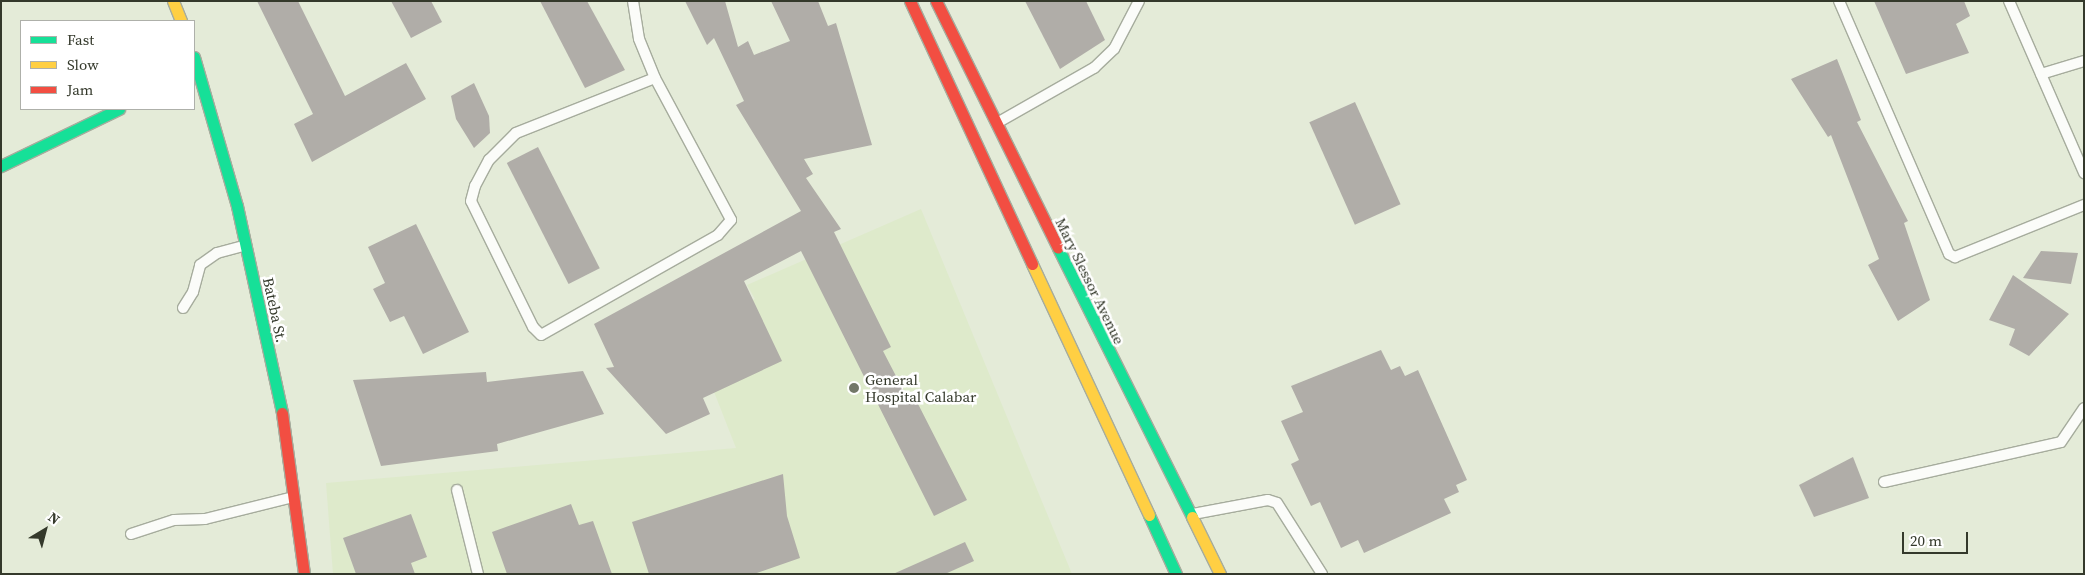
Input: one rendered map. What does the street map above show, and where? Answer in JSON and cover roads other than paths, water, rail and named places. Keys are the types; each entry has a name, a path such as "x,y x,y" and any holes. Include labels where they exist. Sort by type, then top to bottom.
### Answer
{"main road":[{"path":"173,1 181,20"},
{"path":"910,1 1176,574"},
{"name":"Mary Slessor Avenue","path":"936,1 1220,574"},
{"name":"Bateba St.","path":"195,61 245,245 281,409 304,574"},
{"path":"1,166 117,110"}],"lane":[{"path":"634,1 640,39 655,78 731,220 728,228 541,336 533,328 471,200 475,186 489,160 516,133 655,78"},
{"path":"996,124 1094,68 1114,49 1139,1"},
{"path":"1839,1 1949,254 1955,257 2084,205"},
{"path":"2009,1 2084,173"},
{"path":"2041,74 2084,61"},
{"path":"183,308 193,292 200,265 217,253 245,245"},
{"path":"1884,482 2061,442 2084,408"},
{"path":"458,490 478,574"},
{"path":"131,534 174,520 205,518 294,497"},
{"path":"1190,515 1268,500 1277,503 1322,574"}],"place":[{"name":"General Hospital Calabar","path":"854,388"}]}
